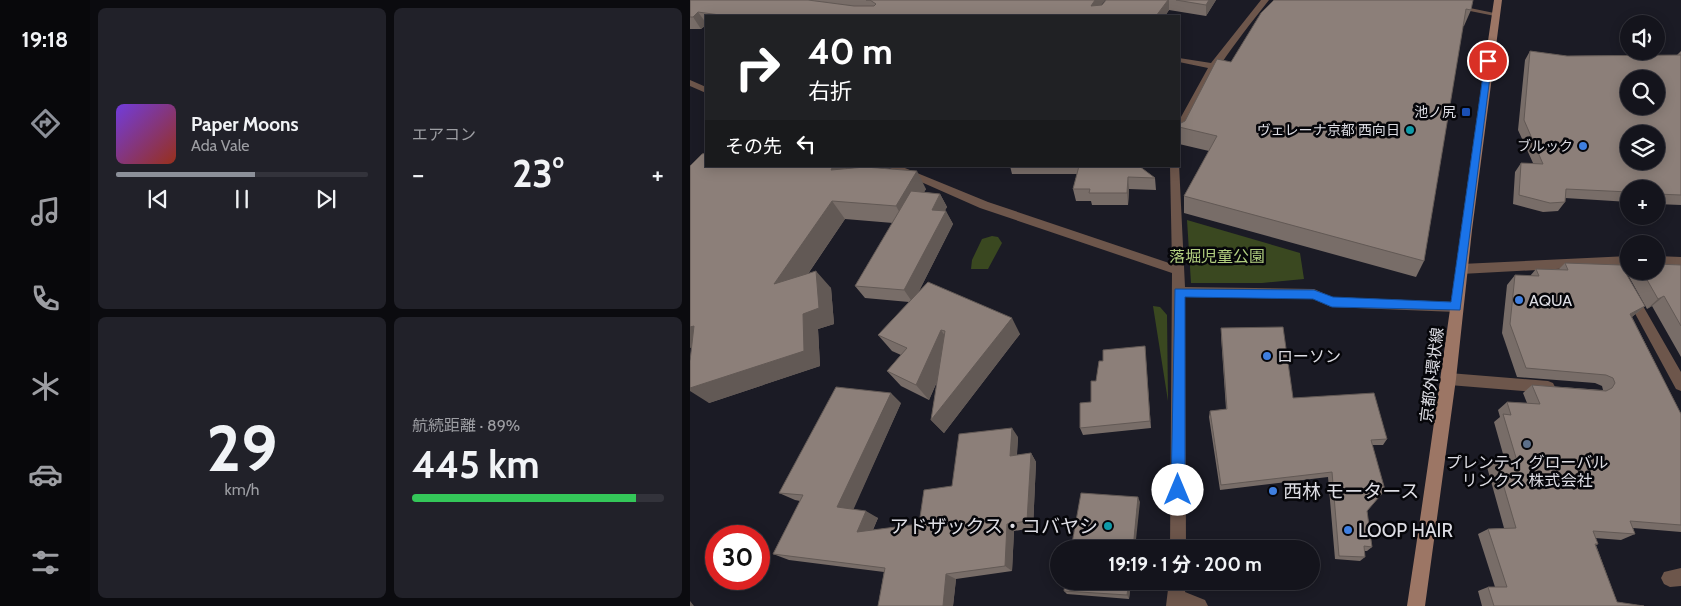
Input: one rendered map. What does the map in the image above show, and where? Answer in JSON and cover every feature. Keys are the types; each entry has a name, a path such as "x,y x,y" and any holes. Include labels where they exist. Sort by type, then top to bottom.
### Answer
{"main road":[{"name":"京都外環状線","path":"1416,606 1449,379 1456,307 1498,0"}],"street":[{"path":"1180,134 1188,114 1214,66 1236,33 1265,0"},
{"path":"1419,0 1495,14"},
{"path":"1180,60 1214,66"},
{"path":"690,83 705,90"},
{"path":"892,167 984,206 1177,270"},
{"path":"1175,167 1179,292 1178,540"},
{"path":"1611,260 1681,385"},
{"path":"1461,269 1620,260"},
{"path":"1665,261 1681,262"},
{"path":"1179,292 1314,294 1332,302 1456,307"},
{"path":"1449,379 1558,388"},
{"path":"1177,595 1199,606"}],"green space":[{"name":"落堀児童公園","path":"1187,220 1300,253 1304,279 1262,283 1191,283"},
{"path":"992,236 998,237 1002,243 988,269 971,269 972,260 982,239"},
{"path":"1153,306 1160,307 1167,315 1168,401"}],"building":[{"path":"690,0 808,0 854,6 874,6 876,4 870,0 1095,0 1091,6 1102,5 1106,0 1168,0 1157,15 720,15 698,12 693,17 690,17"},
{"path":"1176,0 1209,0 1206,5"},
{"path":"1274,0 1473,0 1471,10 1466,9 1424,261 1184,196 1217,136 1180,127 1180,124 1185,121 1217,59 1231,62 1261,13"},
{"path":"1530,51 1567,56 1620,56 1620,60 1665,60 1665,55 1681,55 1681,195 1665,194 1665,180 1620,180 1620,192 1566,189 1565,202 1550,203 1519,195 1521,163 1543,164 1524,120"},
{"path":"705,153 705,167 832,167 831,170 865,167 917,171 896,206 832,201 774,284 816,271 819,308 803,314 804,351 690,388 690,361 694,326 690,327 690,166"},
{"path":"1079,167 1140,167 1155,178 1128,177 1127,193 1089,193 1090,189 1073,189"},
{"path":"911,191 940,194 932,210 946,211 904,290 855,286"},
{"path":"1565,263 1620,265 1620,280 1630,280 1645,306 1630,314 1681,414 1681,525 1630,521 1635,534 1593,531 1598,544 1595,544 1617,602 1644,606 1494,606 1488,587 1507,587 1488,529 1516,528 1496,460 1517,461 1503,414 1511,415 1507,402 1540,404 1532,385 1606,391 1612,388 1615,383 1613,378 1606,375 1526,368 1510,324 1515,275 1539,276 1536,269 1568,270"},
{"path":"1665,264 1681,265 1681,326 1664,296 1658,299 1647,280 1665,280"},
{"path":"928,282 1012,318 931,420 945,331 941,330 916,385 887,371 907,348 878,335"},
{"path":"1283,327 1293,398 1374,393 1387,439 1371,440 1385,490 1367,511 1372,547 1364,546 1365,557 1339,556 1332,472 1221,485 1210,411 1227,409 1221,328"},
{"path":"1145,346 1150,421 1080,428 1080,403 1091,402 1091,381 1096,381 1099,361 1103,361 1103,350"},
{"path":"836,387 891,393 837,507 866,511 857,532 919,524 924,490 952,486 959,434 1012,428 1010,456 1031,453 1027,521 1007,524 1005,566 946,574 943,606 878,606 885,568 773,554 803,495 779,493"},
{"name":"アドザックス・コバヤシ","path":"1081,493 1138,497 1134,540 1073,540"},
{"path":"1064,590 1128,590 1127,595"}],"place":[{"name":"池ノ尻","path":"1466,112"},
{"name":"ヴェレーナ京都 西向日","path":"1410,130"},
{"name":"ブルック","path":"1583,146"},
{"name":"AQUA","path":"1519,300"},
{"name":"ローソン","path":"1267,356"},
{"name":"プレンティ グローバル リンクス 株式会社","path":"1527,444"},
{"name":"西林 モータース","path":"1273,491"},
{"name":"アドザックス・コバヤシ","path":"1108,526"},
{"name":"LOOP HAIR","path":"1348,530"}],"route":[{"path":"1178,490 1179,292 1314,294 1332,302 1456,307 1488,61"}]}
